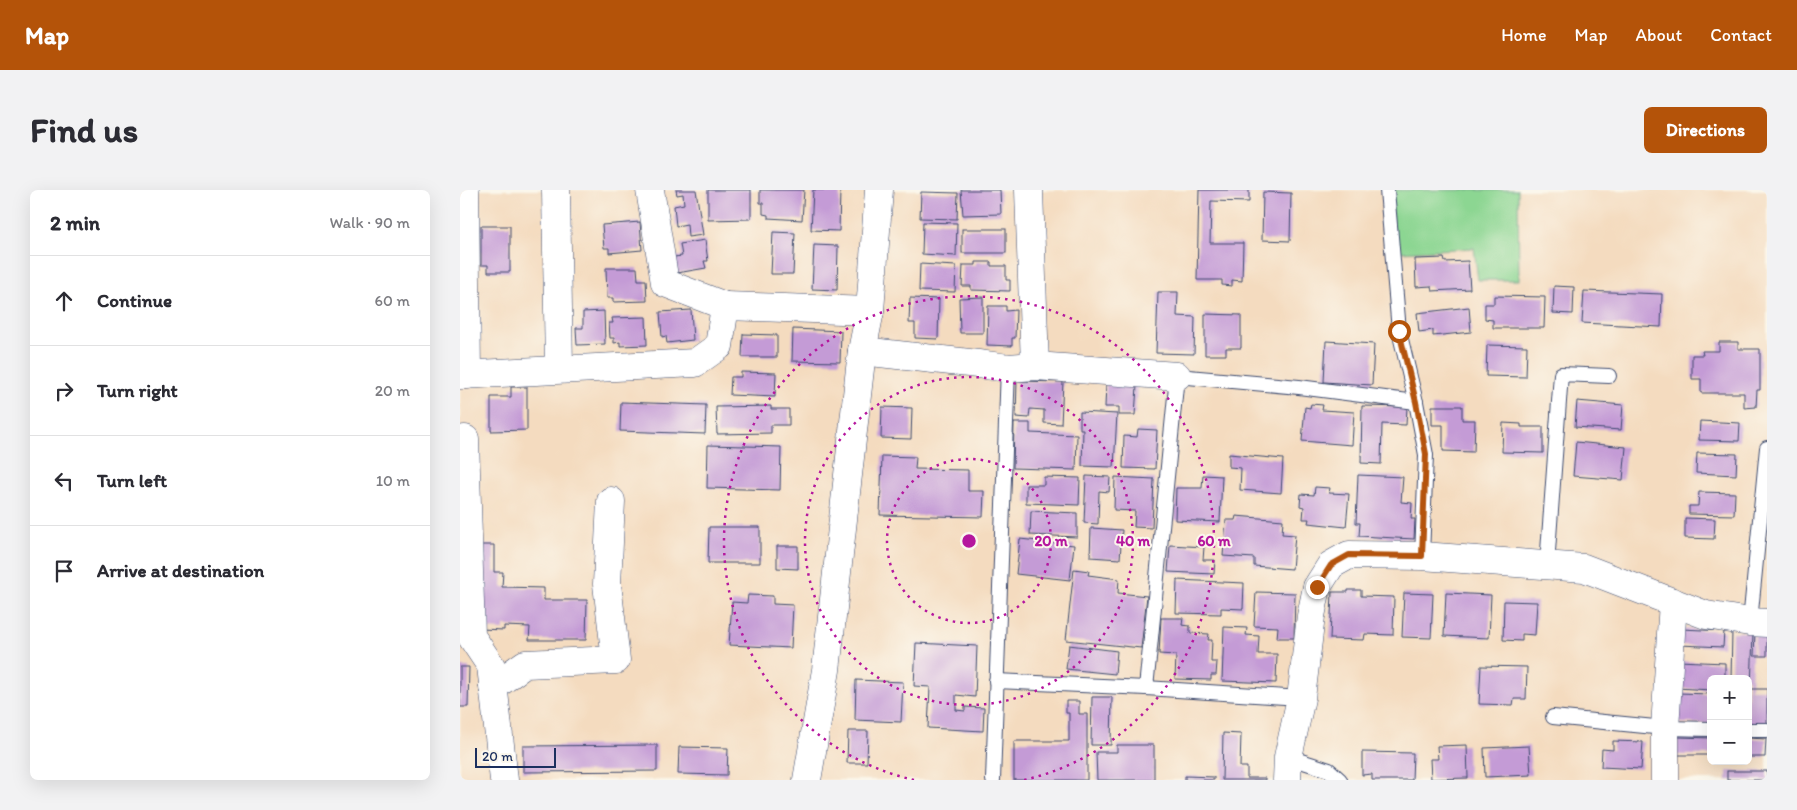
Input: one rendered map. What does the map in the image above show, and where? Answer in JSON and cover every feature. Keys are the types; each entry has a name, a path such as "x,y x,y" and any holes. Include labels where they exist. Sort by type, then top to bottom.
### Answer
{"street":[{"path":"465,190 464,375 559,368 695,363 718,346 725,306"},
{"path":"556,190 559,368"},
{"path":"650,190 665,283 725,306 870,311"},
{"path":"807,780 826,670 862,351 870,311 879,190"},
{"path":"1029,190 1035,366"},
{"path":"862,351 1008,368 1035,366 1178,376"},
{"path":"465,439 471,636 491,666 504,780"},
{"path":"493,686 524,664 616,660 607,584 611,501"},
{"path":"1287,769 1301,698 1311,616 1317,587 1331,565 1349,555 1422,556 1584,568 1706,614 1758,622"},
{"path":"1665,780 1664,728 1673,602"}],"lane":[{"path":"1387,190 1399,331 1426,454 1422,556"},
{"path":"993,780 1008,368"},
{"path":"1547,565 1561,374 1609,376"},
{"path":"1146,688 1178,376 1299,387 1416,402"},
{"path":"1758,622 1767,448"},
{"path":"996,681 1301,698"},
{"path":"1553,717 1664,728 1707,729"},
{"path":"1752,730 1767,730"},
{"path":"1287,769 1329,770 1340,780"}],"green space":[{"path":"1391,190 1518,190 1519,280 1478,280 1474,248 1399,252 1395,247"}],"building":[{"path":"676,190 696,190 703,235 688,237 687,224 676,226 674,206 684,204 683,194 677,195"},
{"path":"708,190 751,190 751,219 708,220"},
{"path":"760,190 804,190 802,220 768,218 768,215 763,214 763,203 760,203"},
{"path":"813,190 840,190 839,231 811,230"},
{"path":"961,190 1000,190 1001,214 963,215"},
{"path":"1199,190 1249,190 1249,202 1211,201 1210,243 1243,243 1242,281 1232,280 1232,286 1222,285 1222,280 1197,280"},
{"path":"921,192 958,193 957,219 920,218"},
{"path":"1263,192 1291,193 1290,241 1262,240"},
{"path":"640,222 642,250 609,253 609,248 604,248 602,225"},
{"path":"923,222 957,223 956,256 922,254"},
{"path":"481,226 510,226 510,272 488,272 488,265 481,265"},
{"path":"962,229 1006,229 1006,253 962,253"},
{"path":"773,232 795,233 793,274 771,274"},
{"path":"705,240 708,261 704,261 706,268 677,273 674,257 682,256 680,244"},
{"path":"814,245 838,246 837,290 812,289"},
{"path":"1444,258 1445,262 1468,261 1470,289 1432,291 1431,286 1416,287 1415,259"},
{"path":"976,262 991,262 991,266 1006,266 1006,280 1010,280 1010,291 971,290 971,286 962,286 963,265 976,265"},
{"path":"920,264 956,266 955,292 919,291"},
{"path":"606,268 637,268 638,280 646,280 647,301 613,302 613,298 607,298"},
{"path":"1554,286 1574,287 1573,314 1553,313"},
{"path":"1584,291 1662,294 1661,327 1582,323"},
{"path":"1158,292 1178,292 1177,316 1195,317 1194,354 1156,353"},
{"path":"1494,296 1545,297 1544,328 1493,328 1493,320 1485,319 1485,304 1494,304"},
{"path":"983,297 983,333 960,333 959,298"},
{"path":"910,298 939,299 938,339 915,338 915,323 909,323"},
{"path":"988,306 1006,306 1006,311 1016,310 1015,338 1012,338 1012,346 987,345"},
{"path":"1469,307 1471,332 1433,336 1433,330 1419,332 1417,313"},
{"path":"691,310 693,340 667,343 666,336 662,337 660,312"},
{"path":"604,311 605,344 577,345 576,328 583,328 583,312"},
{"path":"1205,314 1241,315 1241,348 1226,348 1226,355 1205,355"},
{"path":"646,317 647,345 620,346 620,342 614,343 614,338 610,338 609,323 613,323 612,318"},
{"path":"793,329 841,331 840,362 792,361"},
{"path":"743,334 777,335 777,357 742,357"},
{"path":"1326,341 1374,344 1372,385 1324,382"},
{"path":"1719,342 1738,342 1738,349 1760,349 1760,390 1757,390 1756,407 1744,408 1744,393 1701,393 1701,379 1692,379 1692,355 1703,355 1702,351 1719,351"},
{"path":"1487,345 1527,346 1526,377 1486,376"},
{"path":"741,372 776,373 775,397 730,395 731,377 741,377"},
{"path":"1017,381 1063,382 1061,424 1044,423 1044,410 1030,409 1029,418 1016,417"},
{"path":"1106,384 1137,386 1135,415 1119,415 1119,407 1105,407"},
{"path":"511,387 527,387 527,430 491,431 491,397 511,397"},
{"path":"1577,401 1623,405 1621,430 1575,427"},
{"path":"621,402 706,405 705,434 620,431"},
{"path":"1311,404 1323,405 1322,410 1354,412 1352,445 1302,441 1305,407 1310,408"},
{"path":"771,406 771,409 789,409 789,425 771,425 771,433 717,434 716,407"},
{"path":"1362,406 1407,407 1406,425 1382,424 1381,464 1361,463"},
{"path":"1432,406 1462,406 1462,420 1475,420 1474,452 1443,451 1443,425 1432,425"},
{"path":"882,407 912,408 911,439 881,438"},
{"path":"1080,412 1117,414 1114,467 1082,466 1083,429 1080,429"},
{"path":"1700,421 1740,423 1739,441 1699,440"},
{"path":"1014,423 1030,423 1030,433 1077,435 1076,470 1013,468"},
{"path":"1503,423 1521,424 1521,427 1543,427 1543,453 1502,452"},
{"path":"1138,429 1157,430 1155,469 1123,468 1124,436 1137,437"},
{"path":"1576,442 1626,447 1623,480 1573,476"},
{"path":"708,445 781,447 780,490 707,488"},
{"path":"1697,453 1737,454 1736,475 1696,473"},
{"path":"1229,454 1283,459 1281,493 1240,490 1241,468 1229,467"},
{"path":"882,456 916,457 915,469 968,470 968,491 984,491 983,517 880,515"},
{"path":"1203,475 1222,476 1220,522 1175,520 1176,488 1202,488"},
{"path":"1358,475 1403,477 1401,502 1412,503 1411,519 1415,519 1414,539 1359,536 1360,523 1356,523"},
{"path":"1086,476 1110,477 1109,492 1099,491 1098,524 1084,523"},
{"path":"1044,477 1080,478 1079,505 1026,503 1026,485 1044,485"},
{"path":"1115,477 1154,479 1152,528 1134,527 1135,511 1114,510"},
{"path":"1315,487 1330,488 1329,493 1349,494 1346,527 1308,523 1309,519 1303,519 1304,507 1300,506 1301,494 1314,495"},
{"path":"1699,492 1735,493 1734,515 1689,514 1689,506 1698,506"},
{"path":"1031,511 1077,513 1077,537 1030,535"},
{"path":"1236,516 1283,520 1282,534 1295,535 1292,569 1254,566 1254,558 1223,556 1226,520 1235,520"},
{"path":"1685,518 1715,519 1714,539 1685,538"},
{"path":"709,527 760,527 760,563 708,563"},
{"path":"1091,528 1122,530 1120,559 1090,557"},
{"path":"1020,539 1074,545 1070,580 1016,574"},
{"path":"481,545 494,545 494,572 503,572 502,587 544,588 544,600 587,600 586,640 529,640 530,627 504,626 504,630 480,629"},
{"path":"1170,545 1204,547 1203,560 1215,560 1214,574 1168,572"},
{"path":"777,546 798,546 798,569 777,568"},
{"path":"1074,569 1089,571 1088,575 1119,579 1118,593 1147,596 1141,648 1066,640"},
{"path":"1177,580 1244,583 1243,609 1221,608 1221,614 1176,613"},
{"path":"1348,590 1361,590 1361,596 1394,597 1393,635 1365,634 1364,640 1330,639 1332,592 1348,592"},
{"path":"1256,592 1295,593 1294,638 1277,638 1278,627 1254,626"},
{"path":"1404,593 1433,594 1431,638 1402,637"},
{"path":"1446,593 1491,595 1489,638 1444,636"},
{"path":"748,595 773,596 773,604 793,605 791,648 729,645 732,602 747,603"},
{"path":"1504,601 1537,602 1535,635 1522,634 1522,641 1503,640"},
{"path":"1161,618 1183,618 1182,625 1190,626 1190,633 1209,634 1208,640 1212,640 1211,662 1217,662 1216,675 1211,675 1211,680 1175,679 1176,655 1159,654"},
{"path":"1224,627 1247,628 1246,635 1259,636 1258,654 1277,654 1276,683 1222,681"},
{"path":"1681,629 1724,631 1723,647 1680,645"},
{"path":"1732,632 1753,632 1751,675 1731,675"},
{"path":"1755,632 1767,632 1767,656 1754,656"},
{"path":"916,643 977,646 975,697 956,695 956,710 965,711 965,707 984,708 983,731 928,728 930,687 914,686"},
{"path":"1069,645 1117,651 1115,674 1066,669"},
{"path":"1678,661 1725,663 1725,675 1707,675 1707,690 1676,688"},
{"path":"1481,666 1527,667 1526,699 1514,699 1513,705 1479,704"},
{"path":"460,667 469,667 468,707 460,707"},
{"path":"856,680 903,682 901,722 855,720"},
{"path":"1752,689 1767,689 1767,725 1752,725"},
{"path":"1678,693 1707,694 1707,724 1678,723"},
{"path":"1092,697 1112,697 1111,745 1091,745"},
{"path":"1066,701 1079,701 1079,714 1087,714 1087,780 1014,780 1014,741 1069,741 1069,713 1066,713"},
{"path":"848,731 868,731 867,763 847,763"},
{"path":"1223,733 1241,734 1240,767 1247,767 1247,778 1265,778 1265,780 1222,780"},
{"path":"1678,737 1707,738 1707,755 1677,755"},
{"path":"1752,738 1766,739 1765,757 1752,757"},
{"path":"1613,741 1643,742 1641,769 1601,767 1602,749 1613,750"},
{"path":"657,745 657,771 523,772 523,746"},
{"path":"1117,745 1154,745 1154,780 1097,780 1096,752 1117,752"},
{"path":"1467,745 1468,778 1431,779 1430,759 1438,759 1437,746"},
{"path":"1529,746 1531,775 1485,777 1484,748"},
{"path":"679,747 728,748 727,775 678,774"},
{"path":"1362,752 1413,753 1412,780 1372,780 1372,774 1362,775"},
{"path":"1727,771 1767,771 1767,780 1727,780"},
{"path":"1185,776 1214,777 1214,780 1185,780"}],"route":[{"path":"1317,587 1331,565 1349,555 1422,556 1426,454 1399,331"}]}
